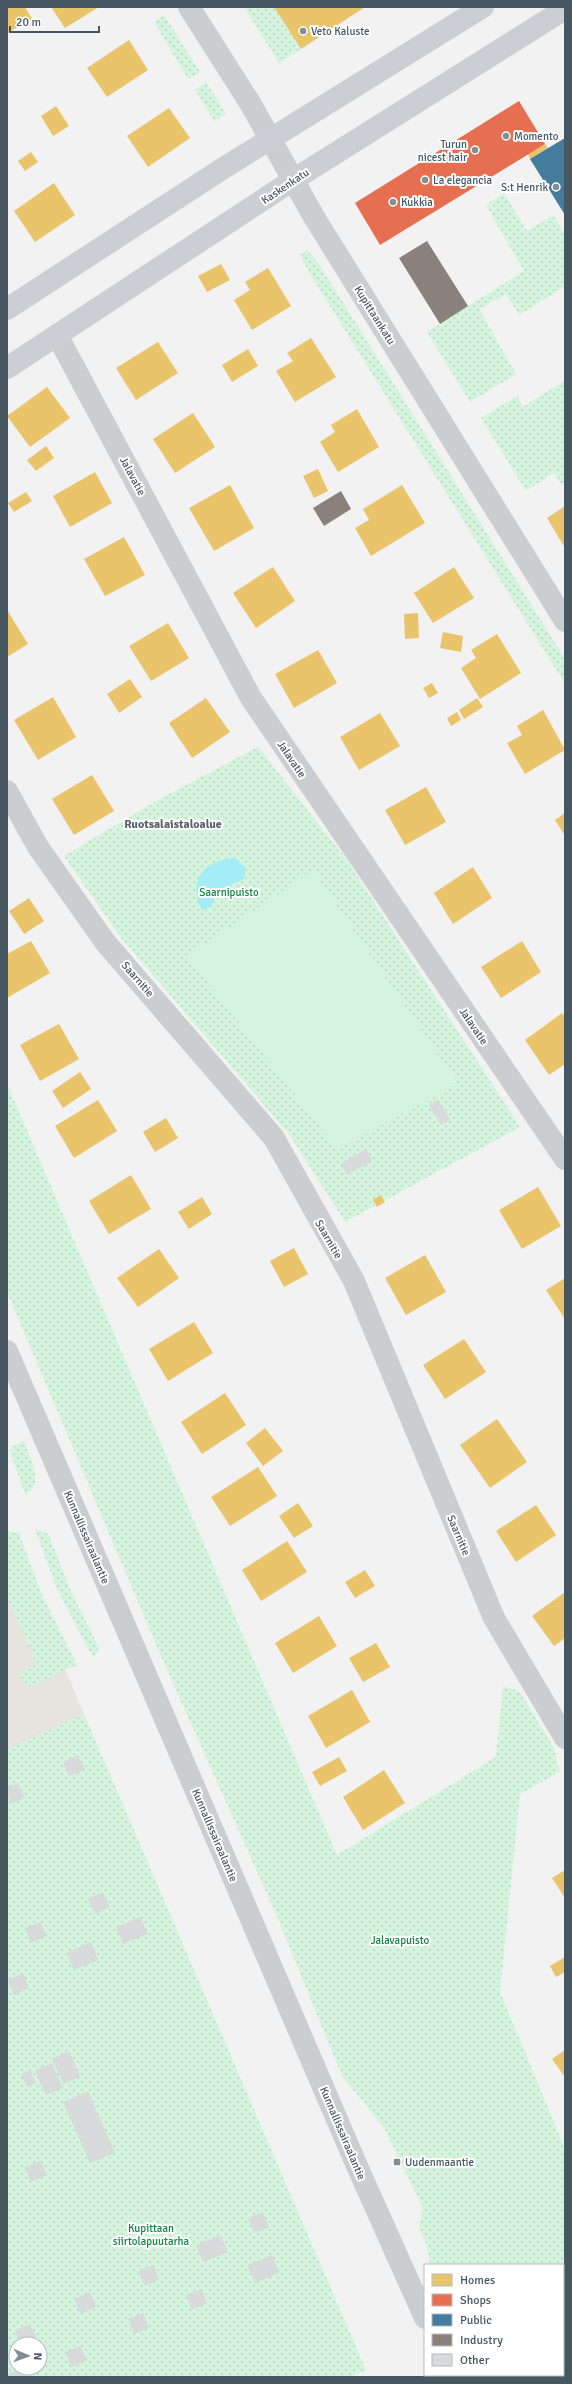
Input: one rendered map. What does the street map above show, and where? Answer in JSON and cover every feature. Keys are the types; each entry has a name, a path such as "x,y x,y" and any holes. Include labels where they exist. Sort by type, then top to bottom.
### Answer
{"main road":[{"path":"7,309 270,139 483,7"},
{"name":"Kaskenkatu","path":"7,368 293,180 565,9"}],"street":[{"name":"Kupittaankatu","path":"189,7 250,103 327,239 565,621"},
{"name":"Jalavatie","path":"57,335 251,698 565,1159"},
{"name":"Saarnitie","path":"7,791 38,847 105,942 274,1138 354,1281 494,1618 565,1738"},
{"name":"Kunnallissairaalantie","path":"7,1351 347,2141 424,2316"}],"shaded area":[{"path":"7,1530 84,1714 7,1750"}],"green space":[{"path":"244,7 274,7 301,49 279,63"},
{"path":"164,15 200,72 188,79 154,22"},
{"path":"206,82 226,114 215,122 195,90"},
{"path":"504,193 527,231 553,215 565,234 565,286 519,315 506,294 479,309 516,374 470,402 427,332 524,271 486,205"},
{"path":"307,250 319,264 565,659 565,684 310,274 300,255"},
{"path":"565,380 565,481 561,484 554,473 526,491 481,418 517,396 523,407"},
{"name":"Saarnipuisto","path":"258,747 346,859 520,1127 345,1222 289,1134 121,938 64,856 158,800"},
{"path":"313,870 458,1084 337,1149 187,956"},
{"name":"Jalavapuisto","path":"7,1084 337,1855 496,1757 503,1686 519,1691 555,1749 557,1765 561,1771 520,1794 500,1992 565,2149 565,2296 564,2264 430,2264 426,2243 419,2228 423,2208 384,2128 342,2076 278,1919 160,1654 7,1292"},
{"path":"24,1441 32,1462 35,1477 31,1490 25,1495 10,1451 13,1446"},
{"path":"35,1529 47,1533 50,1538 72,1594 99,1649 93,1658 56,1587"},
{"path":"7,1531 19,1533 41,1593 77,1665 32,1686 27,1685 24,1682 19,1673 37,1664 7,1597"},
{"name":"Kupittaan siirtolapuutarha","path":"84,1714 366,2370 350,2377 7,2377 7,1750"}],"water":[{"path":"235,858 245,867 244,879 218,890 211,907 202,910 196,890 201,874 207,867 215,863"}],"building: Homes":[{"path":"7,7 25,7 32,19 7,33"},
{"path":"51,7 99,7 65,28"},
{"path":"274,7 365,7 301,49"},
{"path":"129,40 148,70 107,97 87,68"},
{"path":"56,106 69,126 53,136 41,116"},
{"path":"169,108 190,138 148,167 127,136"},
{"path":"545,144 548,148 530,159 528,154"},
{"path":"31,152 38,162 25,171 18,161"},
{"path":"54,183 75,215 35,242 14,211"},
{"path":"221,264 230,280 207,292 198,276"},
{"path":"268,268 291,306 252,330 234,300 250,290 245,282"},
{"path":"311,338 336,377 295,402 276,371 293,361 287,353"},
{"path":"158,342 178,373 136,400 116,368"},
{"path":"248,349 258,366 232,382 222,365"},
{"path":"47,387 70,418 30,447 7,416"},
{"path":"357,409 379,447 338,472 320,442 335,432 331,425"},
{"path":"193,413 215,447 175,473 153,439"},
{"path":"46,446 54,458 36,471 27,460"},
{"path":"318,469 328,491 314,498 303,476"},
{"path":"95,472 112,503 70,527 53,496"},
{"path":"230,485 254,528 214,551 189,508"},
{"path":"402,485 425,523 371,556 355,528 369,520 363,509"},
{"path":"26,492 32,501 14,512 8,503"},
{"path":"565,506 565,548 547,518"},
{"path":"124,537 145,575 105,596 84,559"},
{"path":"273,567 295,601 256,628 233,593"},
{"path":"454,567 474,598 433,623 414,593"},
{"path":"7,610 28,644 7,657"},
{"path":"418,613 419,638 405,639 404,614"},
{"path":"168,623 189,658 151,681 129,646"},
{"path":"443,632 463,636 461,652 440,648"},
{"path":"497,634 521,673 480,699 461,668 476,658 471,650"},
{"path":"318,650 337,683 294,708 275,674"},
{"path":"130,679 142,697 119,713 107,694"},
{"path":"432,683 438,693 429,698 423,688"},
{"path":"53,697 76,737 38,760 14,720"},
{"path":"206,698 230,732 192,758 169,723"},
{"path":"477,698 483,707 464,719 459,710"},
{"path":"543,710 565,750 525,774 507,743 522,735 517,726"},
{"path":"457,712 461,720 451,726 447,718"},
{"path":"380,713 400,746 359,770 340,737"},
{"path":"92,775 114,811 74,835 52,799"},
{"path":"426,787 446,822 405,845 385,810"},
{"path":"565,813 565,836 555,820"},
{"path":"473,867 492,898 453,924 434,893"},
{"path":"29,898 44,921 24,934 9,911"},
{"path":"31,941 50,973 7,998 7,954"},
{"path":"522,941 541,972 501,998 481,967"},
{"path":"562,1013 565,1017 565,1064 549,1075 525,1040"},
{"path":"59,1024 79,1059 40,1081 20,1045"},
{"path":"80,1072 91,1089 63,1108 52,1091"},
{"path":"98,1100 117,1131 74,1158 55,1126"},
{"path":"166,1118 178,1138 155,1152 143,1132"},
{"path":"131,1175 151,1209 109,1234 89,1201"},
{"path":"538,1187 561,1226 522,1249 499,1210"},
{"path":"381,1195 385,1202 377,1207 373,1200"},
{"path":"202,1197 212,1214 189,1229 178,1212"},
{"path":"294,1248 308,1274 284,1287 270,1261"},
{"path":"159,1249 179,1278 138,1307 117,1278"},
{"path":"425,1255 446,1292 406,1315 385,1278"},
{"path":"565,1278 565,1319 546,1290"},
{"path":"194,1322 213,1353 168,1381 149,1349"},
{"path":"464,1339 486,1372 445,1399 423,1365"},
{"path":"225,1393 246,1425 202,1454 181,1422"},
{"path":"497,1419 527,1462 490,1488 460,1445"},
{"path":"265,1428 283,1451 263,1466 246,1443"},
{"path":"258,1467 277,1496 230,1526 211,1497"},
{"path":"298,1503 313,1526 294,1538 279,1516"},
{"path":"536,1505 556,1535 516,1562 496,1531"},
{"path":"287,1541 307,1572 261,1601 242,1570"},
{"path":"365,1570 375,1586 355,1598 345,1582"},
{"path":"565,1592 565,1638 554,1646 532,1616"},
{"path":"319,1616 337,1646 293,1673 275,1643"},
{"path":"376,1643 390,1667 363,1682 349,1658"},
{"path":"352,1690 370,1722 326,1748 308,1716"},
{"path":"339,1757 347,1771 320,1786 312,1772"},
{"path":"384,1770 405,1803 363,1830 343,1797"},
{"path":"565,1870 565,1898 552,1878"},
{"path":"565,1957 565,1972 556,1977 550,1966"},
{"path":"565,2050 565,2077 552,2059"}],"building: Shops":[{"path":"519,101 545,144 380,245 355,203"}],"building: Public":[{"name":"S:t Henrik","path":"565,138 565,215 530,159"}],"building: Industry":[{"path":"427,241 468,306 440,324 399,258"},
{"path":"341,491 351,509 324,526 313,508"}],"building: Other":[{"path":"438,1099 450,1120 441,1125 429,1105"},
{"path":"366,1149 372,1161 347,1175 340,1164"},
{"path":"78,1755 85,1770 69,1776 63,1762"},
{"path":"18,1783 25,1798 10,1804 7,1788"},
{"path":"103,1892 110,1907 95,1914 88,1899"},
{"path":"140,1917 148,1934 123,1944 116,1927"},
{"path":"40,1922 47,1936 31,1943 25,1928"},
{"path":"91,1942 98,1960 74,1970 66,1953"},
{"path":"23,1973 29,1988 14,1995 8,1980"},
{"path":"69,2051 80,2076 64,2084 52,2059"},
{"path":"52,2063 63,2088 46,2095 35,2071"},
{"path":"30,2070 36,2083 27,2087 21,2074"},
{"path":"88,2091 115,2153 90,2163 63,2102"},
{"path":"40,2161 47,2175 31,2182 25,2167"},
{"path":"263,2212 269,2227 254,2233 248,2218"},
{"path":"220,2235 228,2252 203,2262 196,2245"},
{"path":"272,2255 279,2273 255,2283 247,2265"},
{"path":"153,2265 159,2279 145,2286 138,2271"},
{"path":"201,2289 207,2303 192,2310 186,2295"},
{"path":"90,2292 96,2307 81,2314 74,2299"},
{"path":"143,2313 149,2328 134,2334 128,2319"},
{"path":"30,2324 36,2336 17,2336 15,2331"},
{"path":"80,2346 87,2360 72,2367 65,2352"},
{"path":"7,2374 8,2376 25,2377 7,2377"}],"place":[{"name":"Veto Kaluste","path":"303,31"},
{"name":"Momento","path":"506,136"},
{"name":"Turun nicest hair","path":"475,150"},
{"name":"La elegancia","path":"425,180"},
{"name":"S:t Henrik","path":"556,187"},
{"name":"Kukkia","path":"393,202"},
{"name":"Uudenmaantie","path":"397,2162"}],"district":[{"name":"Ruotsalaistaloalue","path":"173,824"}]}
